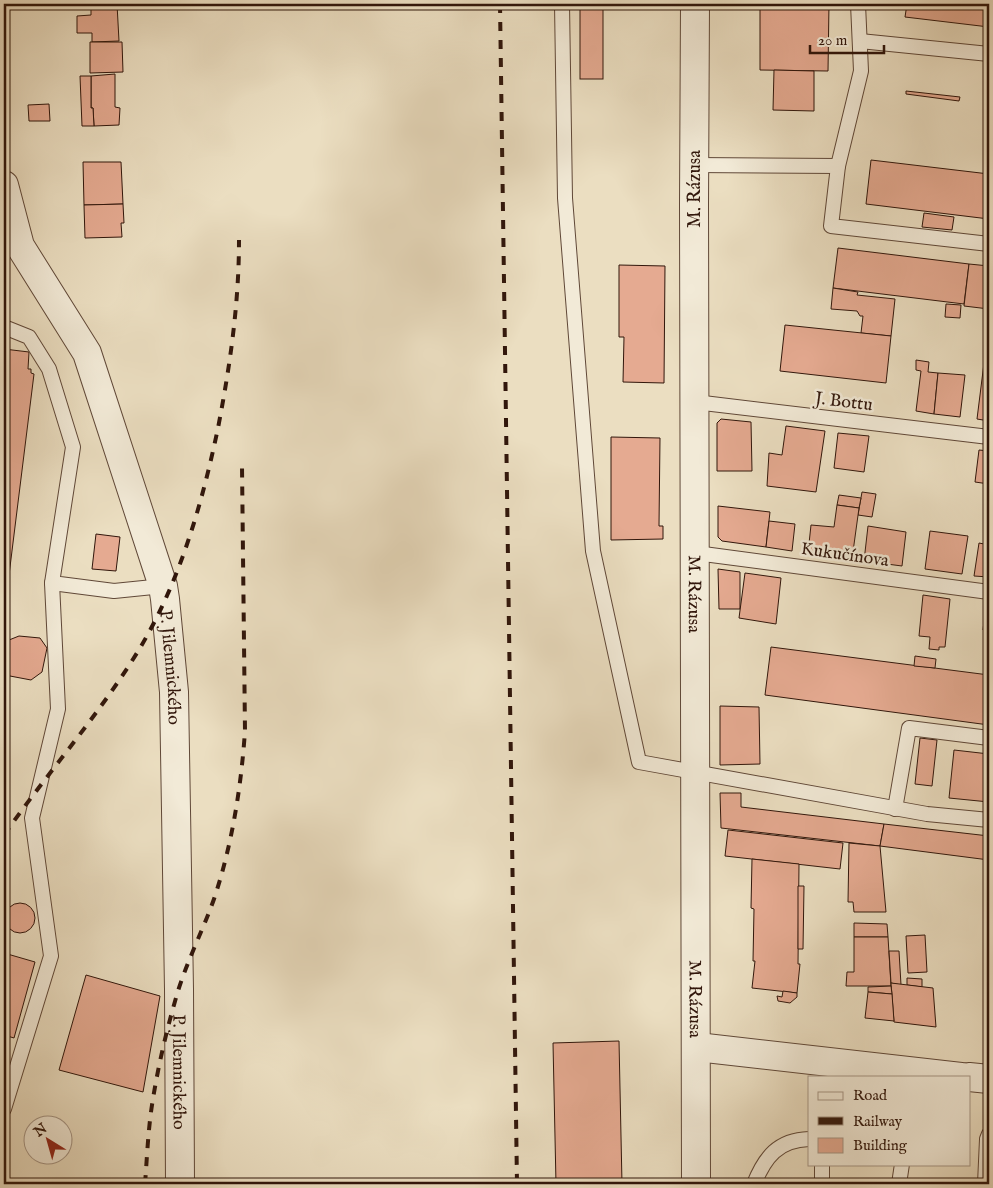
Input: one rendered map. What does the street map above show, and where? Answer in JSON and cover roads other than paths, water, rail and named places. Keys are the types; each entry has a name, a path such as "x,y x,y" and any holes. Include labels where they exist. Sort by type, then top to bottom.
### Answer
{"street":[{"name":"M. Rázusa","path":"696,4 694,165 696,1184"},
{"name":"P. Jilemnického","path":"4,185 20,246 86,353 165,599 174,692 180,1184"},
{"path":"697,1047 912,1074 944,1076"},
{"path":"970,1077 989,1079"}],"lane":[{"path":"562,4 565,198 593,551 639,762 895,809 989,820"},
{"path":"858,4 861,70 838,166 831,226 989,244"},
{"path":"860,41 989,54"},
{"path":"694,165 838,166"},
{"path":"4,327 29,337 49,370 73,447 52,583 58,708 32,818 51,956 4,1109"},
{"name":"J. Bottu","path":"695,402 989,436"},
{"name":"Kukučínova","path":"696,553 989,592"},
{"path":"52,583 114,591 162,586"},
{"path":"895,809 909,728 989,738"},
{"path":"985,1184 988,1136"},
{"path":"754,1184 760,1168 769,1155 782,1145 799,1140 808,1140"},
{"path":"822,1166 822,1184"},
{"path":"900,1184 902,1166"}],"railway":[{"path":"500,4 517,1184"},
{"path":"4,835 91,720 140,648 167,596 178,569 205,485 218,428 236,311 239,240"},
{"path":"145,1184 152,1105 167,1033 182,979 210,911 220,879 231,837 241,774 245,731 242,466"}]}
